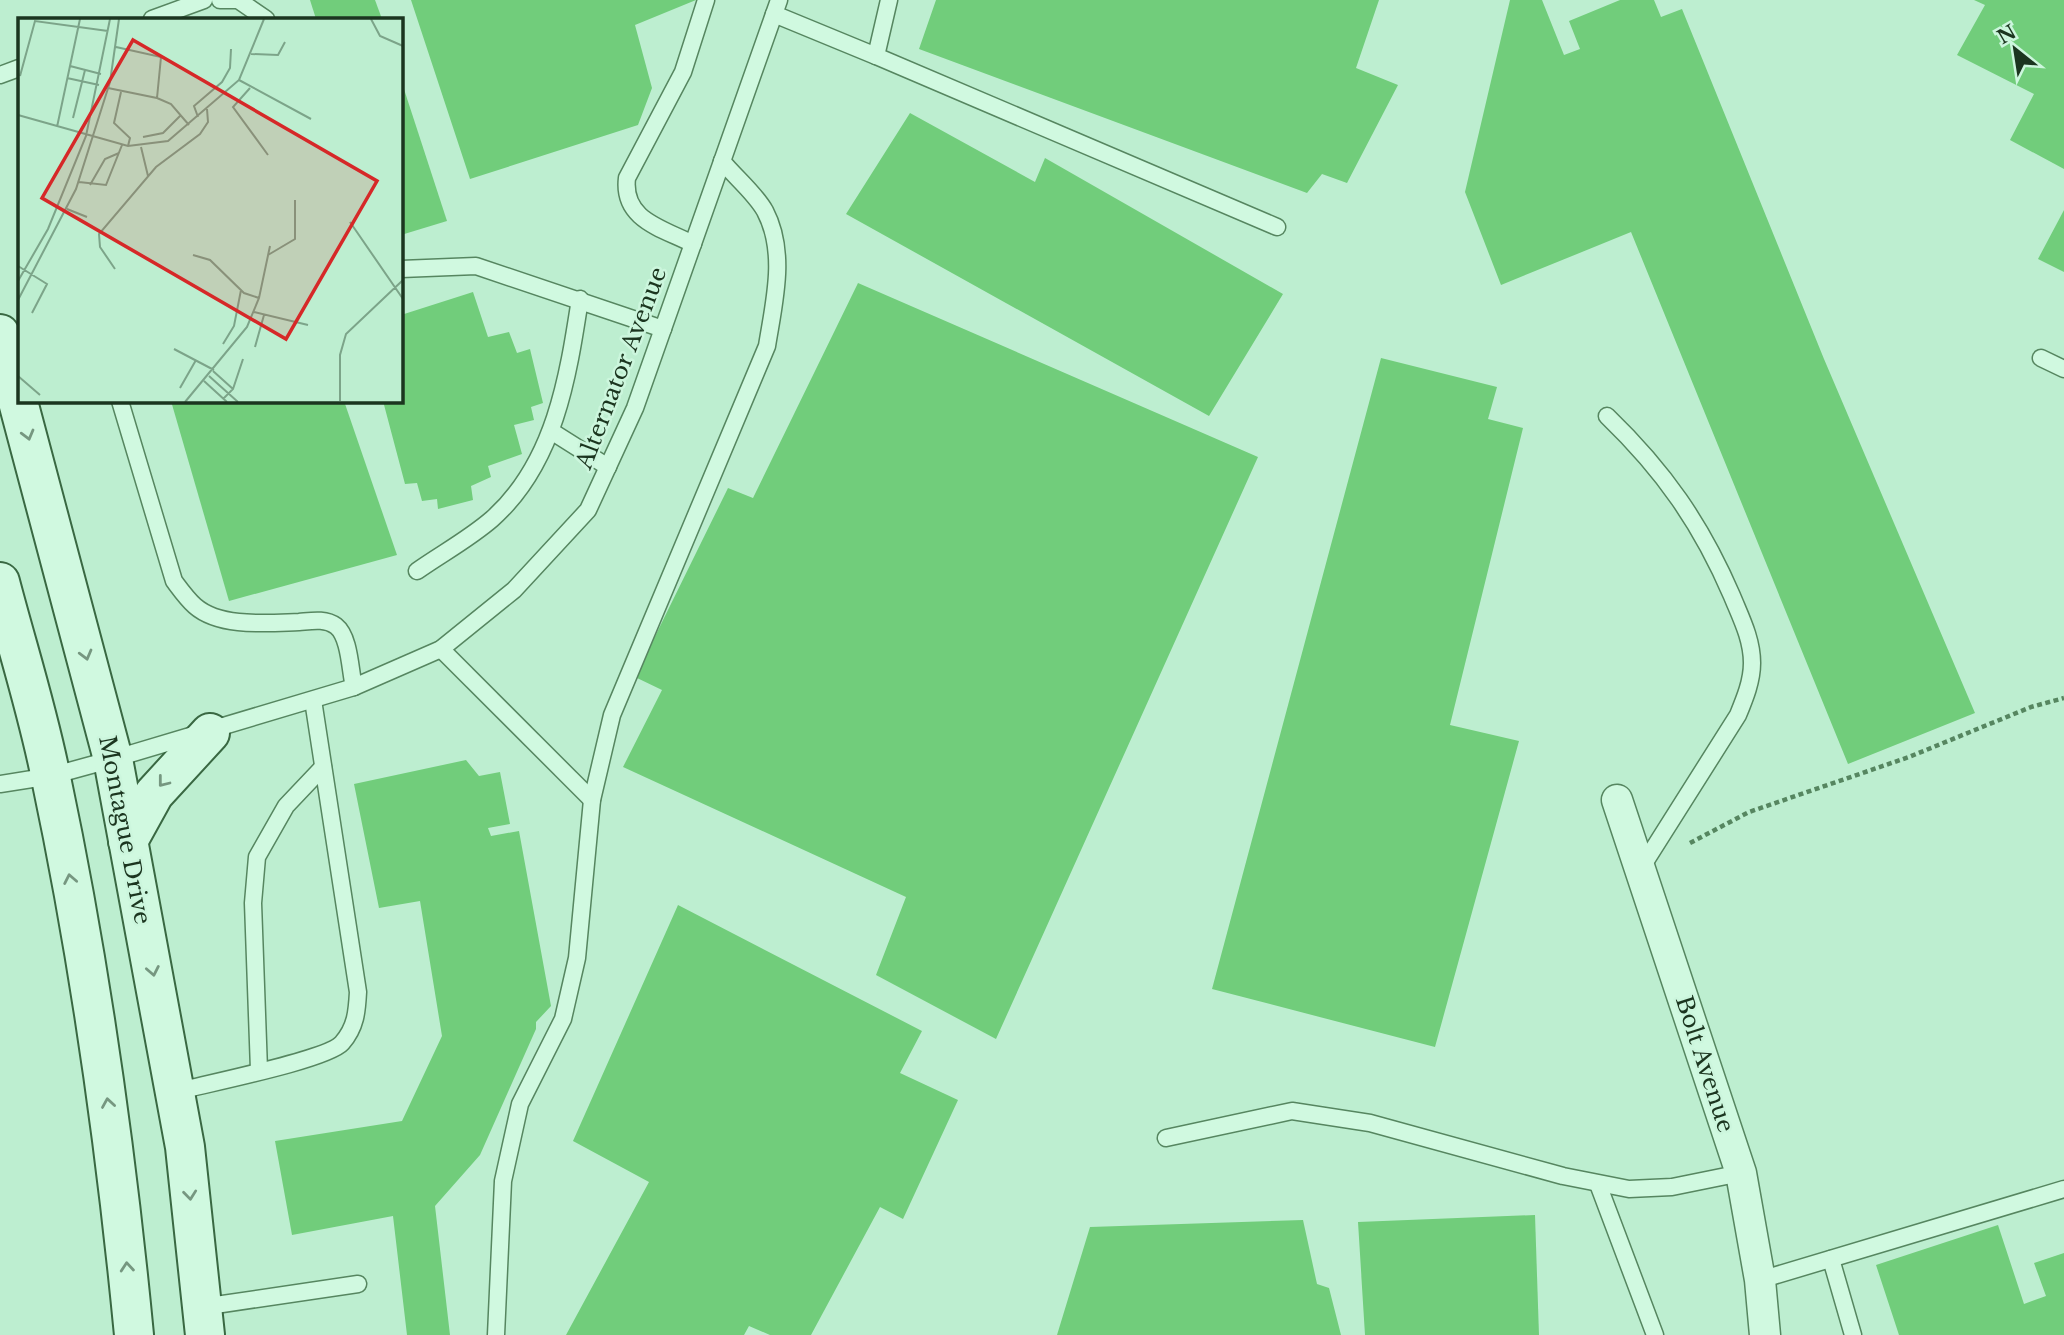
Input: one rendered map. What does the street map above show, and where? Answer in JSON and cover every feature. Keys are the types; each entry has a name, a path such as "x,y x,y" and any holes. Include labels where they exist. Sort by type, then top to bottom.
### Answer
{"main road":[{"name":"Montague Drive","path":"0,334 18,394"},
{"name":"Montague Drive","path":"20,402 113,759 185,1147 203,1321"},
{"path":"0,582 51,776 90,987 116,1157 134,1335"},
{"path":"128,841 154,794 192,749 210,733"}],"street":[{"name":"Bolt Avenue","path":"1617,800 1741,1173 1760,1280 1765,1335"}],"lane":[{"path":"155,18 204,0"},
{"path":"220,0 239,1 264,18"},
{"path":"693,244 638,216 625,193 627,178 683,72 706,0"},
{"path":"876,56 889,0"},
{"path":"777,7 876,56 1277,226"},
{"name":"Alternator Avenue","path":"0,784 51,776 210,733 354,687 441,649 514,590 588,510 635,408 777,7"},
{"path":"0,75 18,68"},
{"path":"496,1335 503,1181 520,1104 563,1019 577,958 592,800 612,715 767,345 778,282 774,240 764,211 722,161"},
{"path":"402,269 476,266 663,329"},
{"path":"417,571 492,519 527,477 551,431 568,378 580,299"},
{"path":"2041,358 2064,369"},
{"path":"120,402 174,581 183,593 194,606 209,615 259,624 324,621 337,627 344,641 354,687"},
{"path":"1607,416 1646,453 1687,508 1723,574 1743,622 1748,635 1752,664 1749,688 1738,715 1640,870"},
{"path":"551,431 608,467"},
{"path":"441,649 592,800"},
{"path":"175,1092 313,1056 341,1045 357,1018 358,992 313,700"},
{"path":"259,1070 253,903 257,857 286,806 323,767"},
{"path":"1166,1138 1292,1111 1370,1123 1598,1184 1629,1189 1672,1187 1741,1173"},
{"path":"1598,1184 1655,1335"},
{"path":"1760,1280 2064,1189"},
{"path":"1831,1259 1853,1335"},
{"path":"203,1321 358,1284"}],"path":[{"path":"1640,870 1749,812 1909,757 2031,707 2064,698"}],"building":[{"path":"310,0 375,0 382,18 316,18"},
{"path":"411,0 696,0 635,25 652,88 638,125 470,179"},
{"path":"936,0 1379,0 1356,68 1398,85 1347,183 1322,174 1307,193 919,49"},
{"path":"1510,0 1542,0 1564,55 1580,49 1569,21 1620,0 1654,0 1661,17 1682,9 1824,359 1975,713 1848,764 1631,232 1501,285 1465,192"},
{"path":"1974,0 2064,0 2064,169 2010,140 2034,94 1957,55 1985,5"},
{"path":"402,83 447,221 402,235"},
{"path":"910,113 1035,182 1045,158 1283,294 1209,416 846,214"},
{"path":"2064,210 2064,272 2038,259"},
{"path":"858,283 1258,457 996,1039 876,975 906,897 623,767 662,690 635,677 728,488 753,498"},
{"path":"473,292 488,337 509,332 517,353 530,349 543,403 531,407 534,420 514,425 522,454 488,466 491,477 471,486 473,500 438,509 437,499 422,501 417,483 405,484 383,402 402,402 402,315"},
{"path":"1381,358 1497,387 1488,419 1523,428 1450,725 1519,741 1435,1047 1212,989"},
{"path":"171,402 344,402 397,555 229,601"},
{"path":"466,760 479,776 500,772 510,824 488,828 491,836 519,831 551,1006 536,1022 536,1029 480,1155 435,1206 450,1335 407,1335 393,1216 292,1235 275,1141 402,1121 442,1036 420,901 379,908 354,784"},
{"path":"678,905 922,1031 900,1073 958,1100 903,1219 880,1207 811,1335 770,1335 749,1326 744,1335 566,1335 649,1182 573,1141"},
{"path":"1535,1215 1539,1335 1365,1335 1358,1222"},
{"path":"1303,1220 1317,1284 1329,1288 1341,1335 1057,1335 1090,1227"},
{"path":"1998,1225 2024,1304 2046,1296 2034,1263 2064,1253 2064,1335 1899,1335 1876,1265"}]}
